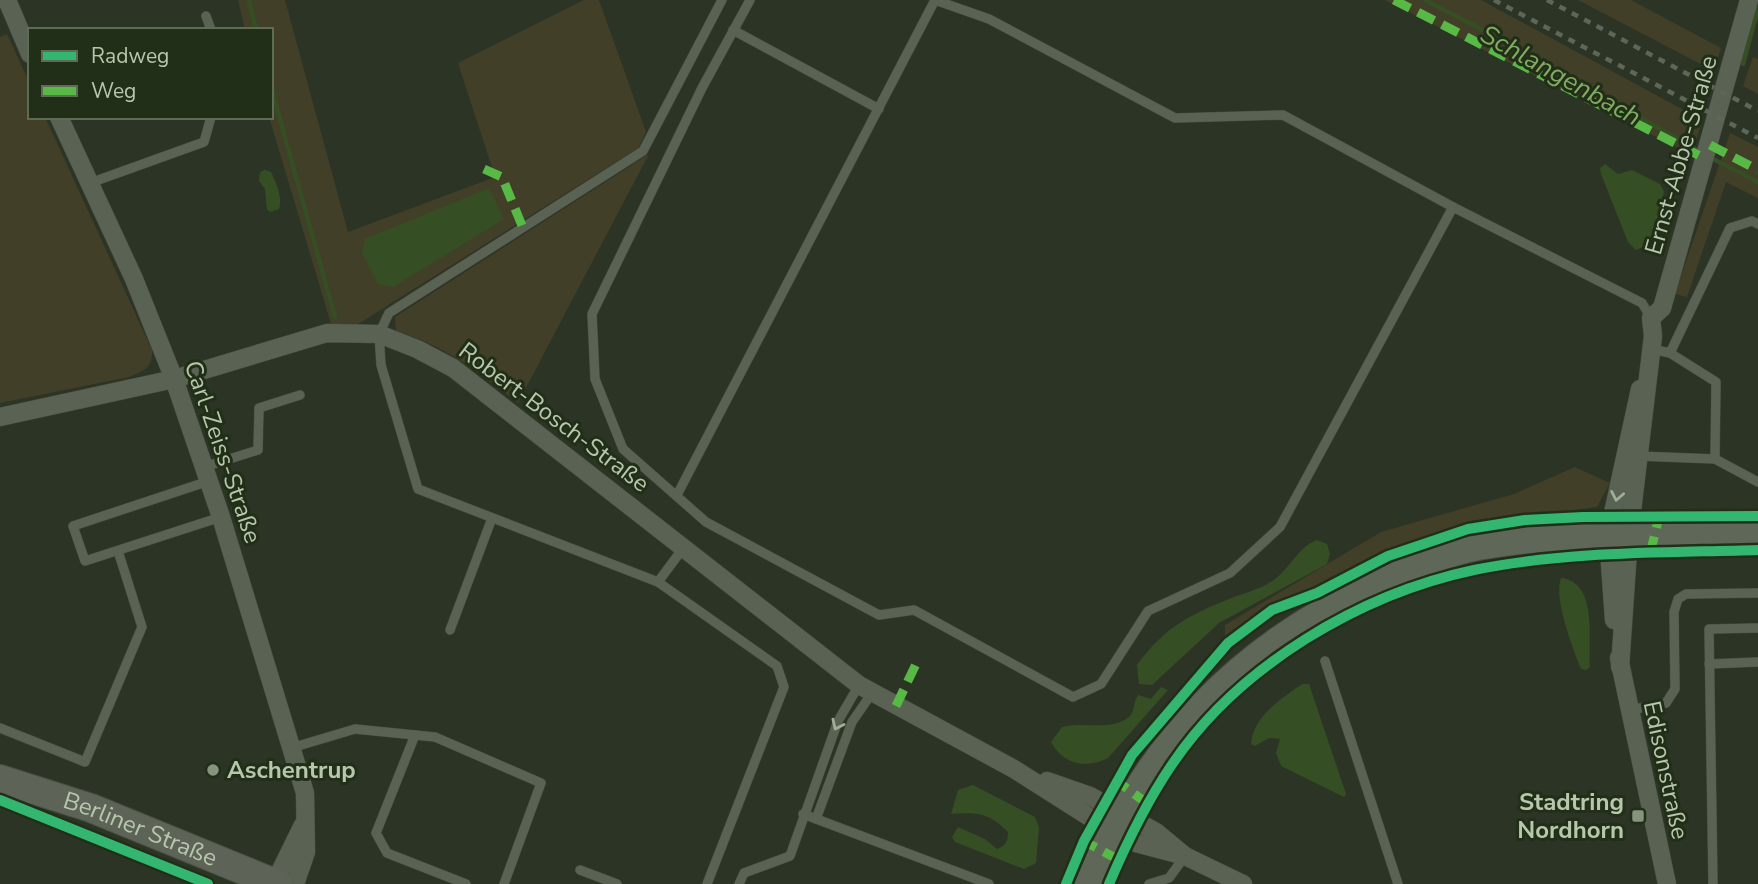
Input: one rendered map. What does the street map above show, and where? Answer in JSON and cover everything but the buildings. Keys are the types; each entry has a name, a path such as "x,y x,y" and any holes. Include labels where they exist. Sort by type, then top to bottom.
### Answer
{"main road":[{"path":"1088,884 1118,823 1157,758 1199,707 1282,634 1359,592 1419,564 1474,548 1529,539 1758,535"},
{"name":"Berliner Straße","path":"0,779 91,808 280,884"},
{"name":"Berliner Straße","path":"0,791 237,884"}],"street":[{"path":"7,0 28,49"},
{"name":"Ernst-Abbe-Straße","path":"1651,318 1662,308 1749,0"},
{"name":"Carl-Zeiss-Straße","path":"65,119 174,379 221,517 305,793 306,815 280,884"},
{"path":"1618,536 1633,456 1635,404 1648,369 1651,318"},
{"name":"Robert-Bosch-Straße","path":"0,417 174,379 327,333 379,334 417,349 453,368 865,689 1118,823"},
{"name":"Edisonstraße","path":"1618,536 1620,667 1667,884"},
{"path":"1118,823 1136,843 1185,856 1242,884"}],"lane":[{"path":"707,884 784,687 783,676 777,666 658,582 418,489 381,365 379,334 389,313 643,151 722,0"},
{"path":"750,0 702,88 592,314 595,379 623,449 706,522 879,615 914,610 1073,697 1101,684 1148,611 1230,573 1280,527 1454,207"},
{"path":"677,495 935,0 989,19 1175,118 1283,115 1454,207 1642,303 1651,318"},
{"path":"206,16 210,28"},
{"path":"733,30 878,109"},
{"path":"90,183 204,142 210,119"},
{"path":"1670,353 1730,228 1752,220 1758,224"},
{"path":"1651,349 1670,353 1716,382 1715,459"},
{"path":"221,517 85,561 73,526 207,474 258,450 259,408 300,395"},
{"path":"1633,456 1715,459 1758,482"},
{"path":"450,630 492,518"},
{"path":"658,582 684,547"},
{"path":"0,727 85,762 142,626 118,551"},
{"path":"1628,711 1666,703 1675,689 1674,612 1678,599 1686,594 1758,593"},
{"path":"1713,884 1709,629 1758,628"},
{"path":"1325,661 1398,884"},
{"path":"1709,664 1758,662"},
{"path":"739,884 744,873 790,856 838,722 865,689"},
{"path":"816,819 865,689"},
{"path":"291,748 355,729 436,737 541,783 504,884"},
{"path":"415,735 376,833 387,853 466,884"},
{"path":"803,814 989,884"},
{"path":"1149,884 1169,878 1185,856"},
{"path":"580,870 617,884"}],"shaded area":[{"path":"238,0 285,0 348,232 495,177 458,63 584,0 599,0 646,132 638,148 355,326 331,324 270,119 273,119 273,28 245,28"},
{"path":"1385,0 1481,0 1702,120 1692,155"},
{"path":"1578,0 1631,0 1721,48 1714,71"},
{"path":"7,34 28,80 28,119 46,119 152,350 152,356 146,368 129,377 0,403 0,37"},
{"path":"1753,57 1758,59 1758,94 1743,86"},
{"path":"1730,133 1758,147 1758,198 1726,182 1687,297 1675,294"},
{"path":"649,154 518,403 446,352 396,331 395,317"},
{"path":"1605,164 1618,174 1632,170 1660,184 1664,192 1651,244 1636,250 1628,242 1601,174 1600,168"},
{"path":"260,172 271,172 280,195 279,209 271,212 267,210 265,189 259,181"},
{"path":"489,188 504,219 393,287 378,284 362,253 365,239"},
{"path":"1575,467 1610,483 1597,507 1467,525 1387,550 1313,589 1272,604 1225,636 1225,625 1381,532 1514,494"},
{"path":"1317,540 1327,544 1330,554 1327,564 1219,623 1152,685 1139,684 1137,665 1169,631 1204,610 1269,583 1282,573 1304,548"},
{"path":"1561,578 1573,582 1586,601 1590,628 1590,667 1586,670 1581,669 1565,623 1559,587"},
{"path":"1302,684 1309,684 1346,794 1344,797 1281,766 1276,753 1280,739 1269,738 1255,746 1251,744 1262,717"},
{"path":"1161,687 1168,690 1108,758 1092,763 1076,763 1062,756 1051,742 1062,727 1106,725 1123,721 1132,714 1138,695 1151,699"},
{"path":"973,785 1035,817 1039,827 1036,863 1024,869 955,842 952,837 958,827 985,839 997,849 1007,841 1008,832 995,820 975,814 951,814 958,790"}],"waterway":[{"name":"Schlangenbach","path":"249,0 256,28"},
{"name":"Schlangenbach","path":"1425,0 1533,56 1697,150"},
{"path":"1743,64 1758,9"},
{"name":"Schlangenbach","path":"273,94 335,317"},
{"name":"Schlangenbach","path":"1713,159 1758,182"}],"railway":[{"path":"1494,0 1758,138"},
{"path":"1547,0 1758,111"}],"marked path":[{"path":"1394,0 1706,159"},
{"path":"1710,145 1758,170"},
{"path":"484,169 502,177 523,228"},
{"path":"1650,554 1658,521 1664,516"},
{"path":"896,706 916,664"},
{"path":"1121,776 1118,782 1148,804 1151,800"},
{"path":"1082,845 1084,841 1119,860 1117,865"}],"cycle path":[{"path":"1066,884 1084,841 1132,755 1228,643 1272,610 1317,593 1388,556 1468,529 1525,520 1583,517 1758,516"},
{"path":"1109,884 1130,837 1155,792 1200,728 1232,695 1267,666 1346,616 1431,581 1509,564 1615,554 1758,550"},
{"path":"0,800 208,884"}],"place":[{"name":"Aschentrup","path":"213,770"},
{"name":"Stadtring Nordhorn","path":"1638,816"}]}
